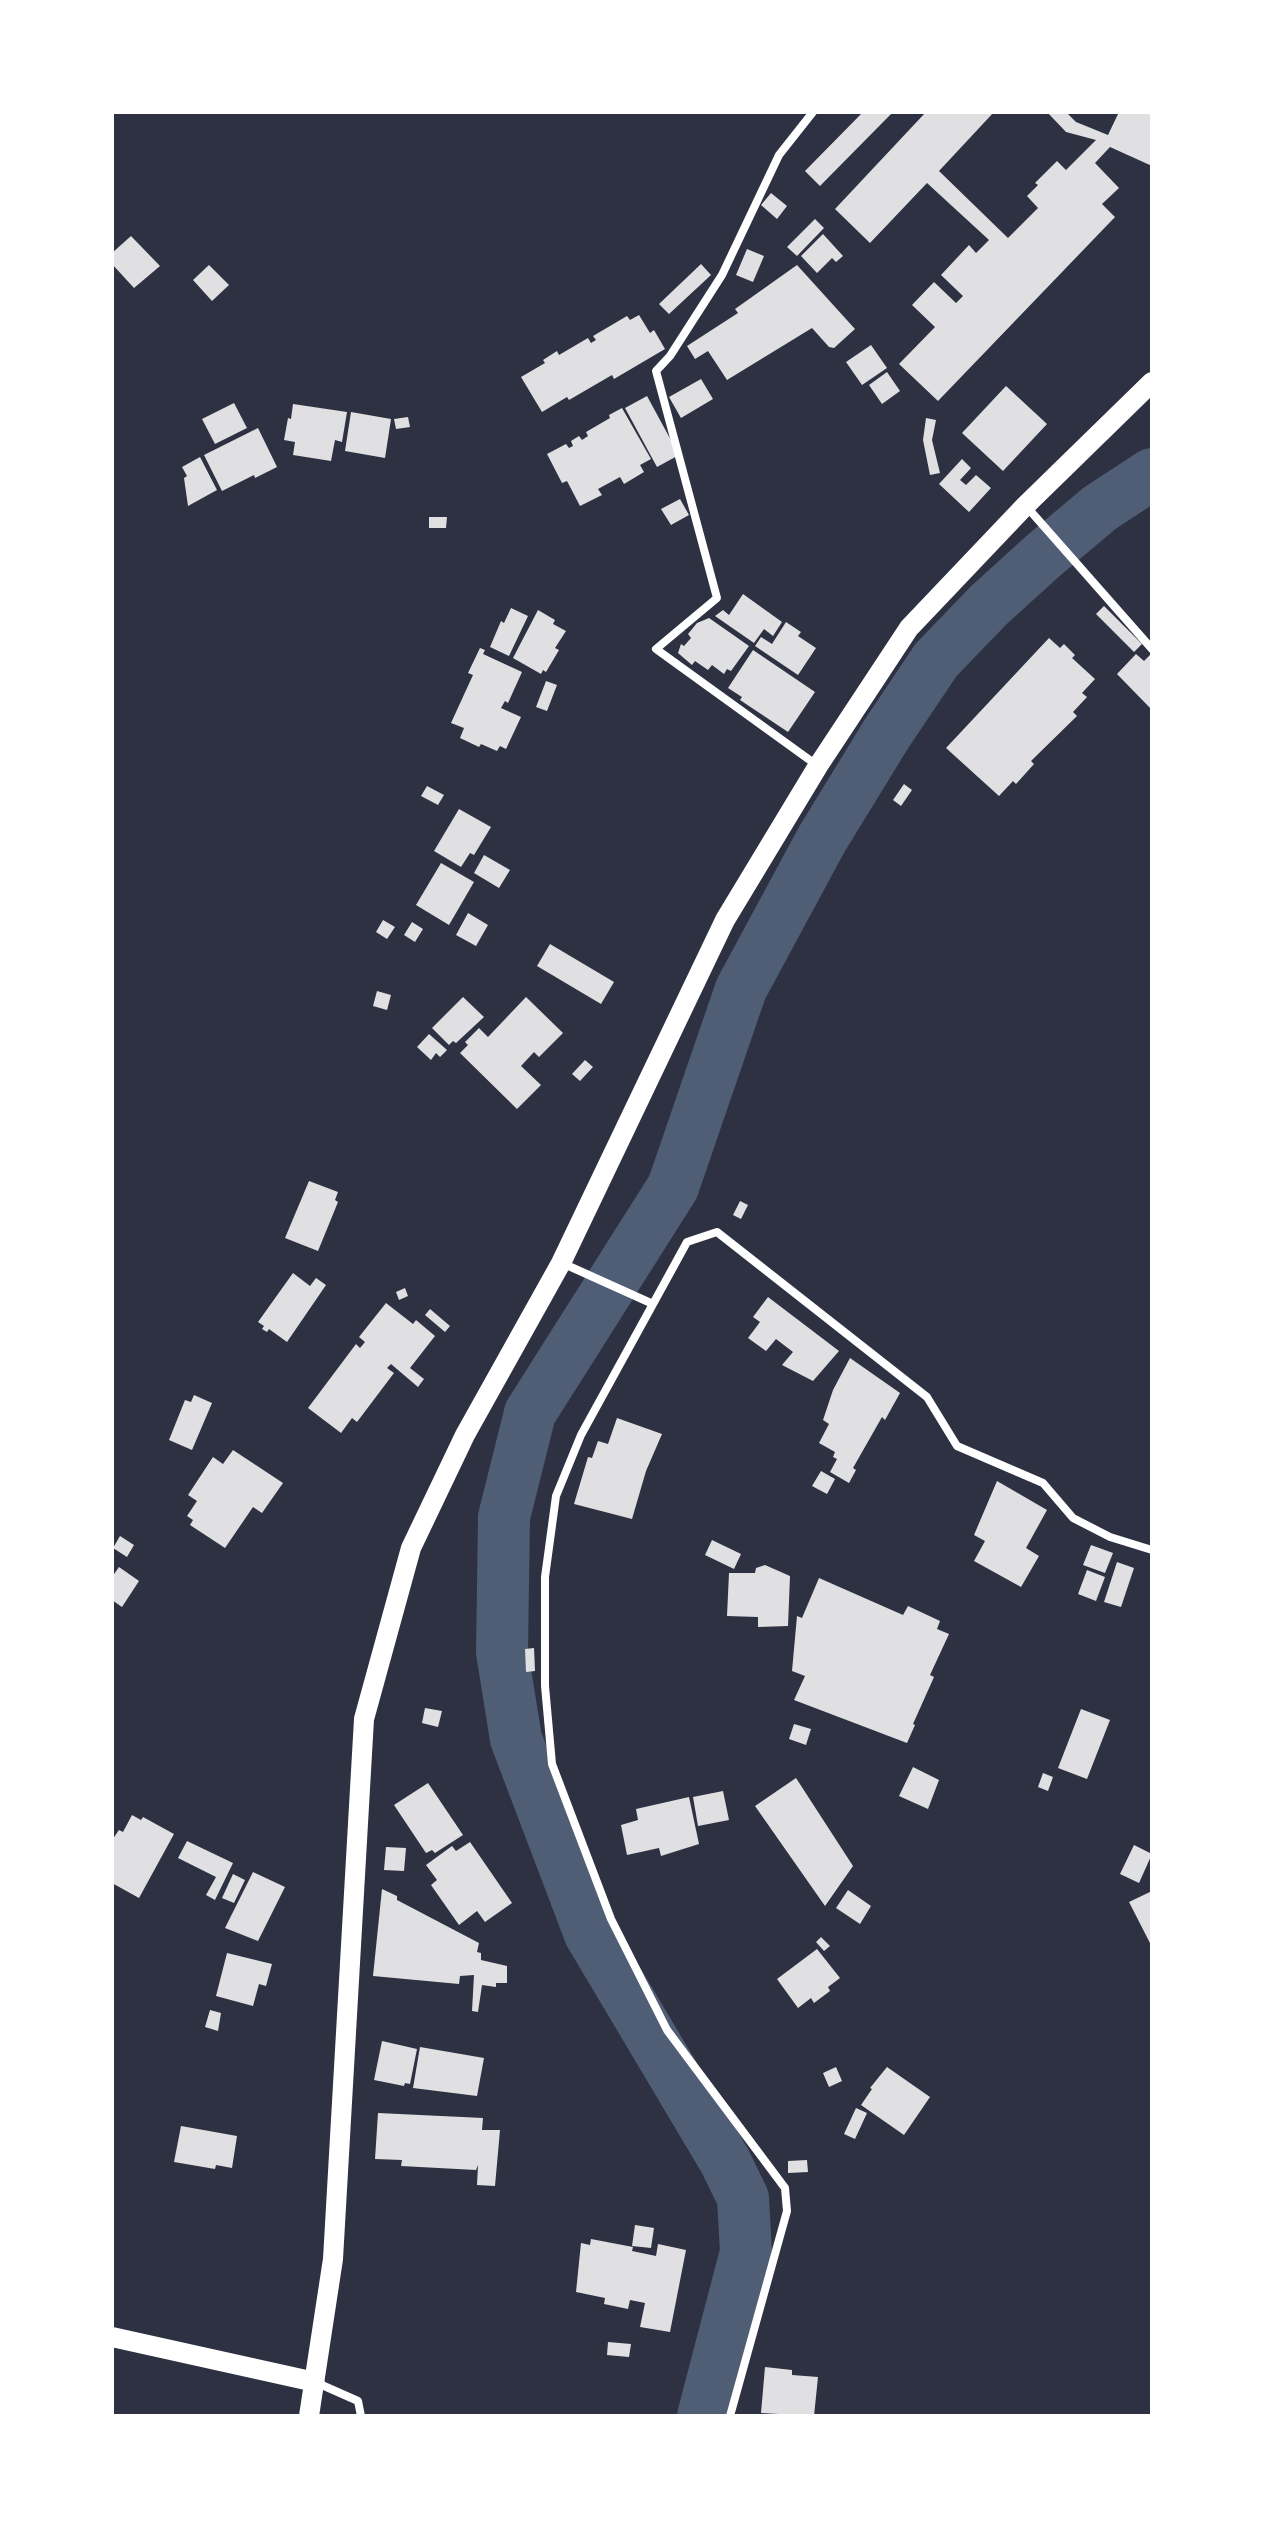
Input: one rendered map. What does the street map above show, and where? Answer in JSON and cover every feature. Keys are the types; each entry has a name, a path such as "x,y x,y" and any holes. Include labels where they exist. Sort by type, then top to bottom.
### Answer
{"main road":[{"path":"309,2416 333,2259 364,1719 411,1548 465,1435 561,1263 725,920 818,766 909,628 1032,513 1152,382"},
{"path":"112,2337 315,2382"}],"street":[{"path":"813,112 779,155 722,275 670,356 656,371 717,598 656,649 818,766"},
{"path":"1032,513 1152,649"},
{"path":"730,2416 787,2211 785,2188 667,2030 611,1919 552,1764 545,1686 545,1577 556,1496 581,1435 649,1303 687,1242 717,1232 927,1397 957,1446 1043,1483 1073,1518 1110,1537 1152,1550"},
{"path":"561,1263 649,1303"},
{"path":"315,2382 358,2401 361,2416"}],"building":[{"path":"863,112 893,112 820,186 805,171"},
{"path":"926,112 994,112 939,171 1008,238 1038,208 1027,196 1038,185 1035,183 1057,161 1066,170 1096,140 1066,132 1047,112 1066,112 1076,122 1108,135 1119,112 1152,112 1152,166 1110,147 1095,163 1119,188 1102,204 1115,217 938,401 899,364 935,327 912,305 934,282 956,303 963,296 941,275 969,245 976,253 989,240 927,183 870,243 835,209"},
{"path":"771,193 787,206 777,219 761,205"},
{"path":"815,219 824,228 797,256 787,247"},
{"path":"823,234 843,256 836,262 832,258 817,273 801,256"},
{"path":"131,236 160,266 134,288 112,264 112,253"},
{"path":"747,249 764,256 753,282 736,275"},
{"path":"701,264 711,275 669,314 659,304"},
{"path":"209,265 229,285 212,301 193,280"},
{"path":"797,265 855,329 834,348 829,347 812,328 727,380 708,351 695,359 687,346 738,313 735,309"},
{"path":"639,315 650,333 654,330 665,349 614,379 612,375 542,412 521,377 545,363 543,360 557,351 559,355 588,338 591,343 596,340 593,336 627,316 630,320"},
{"path":"871,345 887,368 862,385 846,362"},
{"path":"887,372 900,391 882,404 869,385"},
{"path":"701,379 713,399 681,418 669,397"},
{"path":"1006,386 1047,424 1003,471 962,433"},
{"path":"647,396 679,455 657,467 625,408"},
{"path":"234,403 247,428 215,444 202,419"},
{"path":"293,404 347,412 342,442 335,440 331,461 293,455 295,442 284,440"},
{"path":"622,408 651,459 640,465 644,472 624,484 620,477 598,489 602,495 580,506 567,481 562,483 547,454 566,444 569,448 573,446 571,441 579,436 582,440 588,436 586,432"},
{"path":"351,412 391,419 385,458 345,451"},
{"path":"408,417 410,427 396,429 394,419"},
{"path":"926,418 936,420 932,440 940,473 930,475 923,440"},
{"path":"258,428 277,467 222,491 204,455"},
{"path":"200,457 217,490 188,506 184,478 187,476 182,467"},
{"path":"962,459 971,468 960,480 966,485 976,475 991,488 969,512 939,484"},
{"path":"680,499 689,515 671,525 661,509"},
{"path":"429,517 447,517 446,528 429,528"},
{"path":"743,594 782,622 773,636 764,629 754,643 715,616 723,610 729,615"},
{"path":"1104,606 1142,644 1134,652 1096,614"},
{"path":"511,608 528,616 509,656 490,647 501,621 504,623"},
{"path":"538,610 566,631 555,648 559,650 546,672 543,670 541,674 513,658"},
{"path":"709,618 749,646 731,671 727,669 724,674 712,665 708,670 695,661 692,665 678,653 681,644 684,646 691,638 688,634 697,623"},
{"path":"786,622 801,632 798,636 816,648 798,675 755,646 761,637 772,644"},
{"path":"1049,638 1060,648 1064,644 1075,655 1072,658 1095,679 1082,693 1087,697 1073,712 1077,716 1031,761 1034,764 1016,784 1013,781 999,796 946,748"},
{"path":"480,648 485,650 483,654 522,672 508,703 505,701 501,708 521,717 506,749 500,746 497,751 460,738 464,728 451,723 473,675 468,673"},
{"path":"753,650 815,692 788,732 740,700 742,697 728,688"},
{"path":"1152,653 1152,710 1117,674 1136,654 1144,661"},
{"path":"546,681 557,685 547,711 536,707"},
{"path":"904,784 912,790 901,806 893,800"},
{"path":"427,786 444,795 438,805 421,796"},
{"path":"459,809 491,827 474,855 470,853 461,867 434,851"},
{"path":"484,855 510,870 499,888 474,873"},
{"path":"441,863 474,882 449,925 416,905"},
{"path":"468,913 488,925 476,946 456,935"},
{"path":"383,920 395,927 387,939 376,932"},
{"path":"412,922 423,929 415,942 404,935"},
{"path":"550,944 614,982 601,1004 537,966"},
{"path":"377,991 391,995 387,1010 373,1006"},
{"path":"463,997 484,1017 456,1043 453,1041 449,1045 432,1028"},
{"path":"526,997 563,1033 539,1057 534,1052 521,1066 541,1085 517,1109 460,1053 468,1045 465,1042 479,1028 488,1037"},
{"path":"429,1034 447,1050 440,1057 436,1053 431,1060 417,1047"},
{"path":"585,1060 593,1067 580,1081 572,1074"},
{"path":"309,1181 338,1192 335,1200 338,1202 318,1251 285,1238"},
{"path":"740,1201 748,1205 741,1219 733,1215"},
{"path":"293,1273 310,1286 316,1278 326,1285 287,1342 269,1329 267,1332 262,1329 264,1326 258,1322"},
{"path":"405,1288 408,1296 399,1300 396,1292"},
{"path":"768,1297 839,1351 813,1381 782,1365 793,1352 776,1339 766,1351 748,1338 760,1322 753,1317"},
{"path":"386,1303 413,1324 416,1320 435,1336 410,1368 424,1379 418,1387 391,1364 387,1368 394,1373 357,1422 352,1418 341,1433 308,1408 356,1344 360,1348 365,1342 359,1337"},
{"path":"430,1309 450,1326 445,1332 425,1315"},
{"path":"850,1358 900,1393 885,1420 882,1417 853,1468 856,1470 849,1483 830,1472 837,1459 833,1457 835,1452 819,1443 829,1424 823,1420 833,1390"},
{"path":"194,1395 212,1403 192,1450 169,1440 185,1400 191,1402"},
{"path":"617,1418 662,1434 646,1471 632,1519 574,1504 588,1457 592,1458 598,1441 608,1444"},
{"path":"233,1450 283,1483 262,1513 253,1507 225,1548 190,1525 193,1520 187,1516 197,1501 188,1495 213,1457 223,1464"},
{"path":"821,1471 835,1479 827,1494 812,1486"},
{"path":"997,1481 1047,1510 1026,1548 1039,1556 1021,1587 974,1561 985,1541 974,1535"},
{"path":"120,1536 134,1545 127,1557 113,1548"},
{"path":"712,1540 741,1554 734,1569 705,1555"},
{"path":"1091,1545 1113,1553 1105,1573 1083,1565"},
{"path":"1117,1562 1134,1568 1121,1607 1104,1602"},
{"path":"765,1565 790,1576 788,1626 758,1627 758,1617 727,1616 729,1573 755,1573 756,1568"},
{"path":"119,1567 139,1581 122,1607 112,1600 112,1577"},
{"path":"1087,1570 1105,1577 1096,1601 1078,1594"},
{"path":"819,1578 903,1615 908,1606 940,1621 937,1629 949,1634 930,1675 934,1677 907,1743 794,1700 805,1676 792,1671 797,1616 802,1618"},
{"path":"534,1648 535,1671 526,1672 525,1649"},
{"path":"425,1708 442,1711 438,1727 422,1723"},
{"path":"1081,1709 1110,1720 1087,1779 1058,1768"},
{"path":"794,1724 811,1729 806,1745 789,1739"},
{"path":"913,1767 939,1780 928,1809 899,1796"},
{"path":"1043,1773 1053,1777 1048,1791 1038,1787"},
{"path":"796,1778 853,1866 825,1906 755,1806"},
{"path":"428,1783 463,1835 435,1853 432,1850 426,1853 394,1805"},
{"path":"723,1791 729,1820 698,1826 693,1797"},
{"path":"689,1797 699,1844 661,1856 659,1848 627,1855 621,1825 638,1820 636,1809"},
{"path":"132,1815 141,1820 143,1817 174,1834 139,1898 112,1883 112,1840 119,1830 123,1832"},
{"path":"187,1841 233,1863 215,1900 206,1895 216,1877 178,1858"},
{"path":"470,1842 512,1903 485,1922 477,1911 459,1925 431,1885 437,1880 426,1865 452,1846 456,1851"},
{"path":"1134,1845 1152,1854 1139,1883 1120,1874"},
{"path":"386,1847 406,1848 404,1871 384,1870"},
{"path":"253,1872 285,1887 258,1941 225,1928"},
{"path":"233,1874 245,1880 234,1903 222,1898"},
{"path":"382,1889 479,1943 477,1952 481,1953 481,1960 507,1966 507,1983 496,1983 496,1987 482,1985 478,2012 472,2011 474,1975 460,1976 459,1984 373,1976"},
{"path":"848,1890 871,1906 860,1924 836,1908"},
{"path":"1152,1891 1152,1947 1129,1902"},
{"path":"821,1937 830,1946 824,1951 816,1942"},
{"path":"817,1949 840,1978 828,1987 830,1991 814,2003 811,1998 798,2008 777,1979"},
{"path":"227,1953 272,1964 266,1986 259,1984 253,2006 216,1996"},
{"path":"210,2010 221,2013 218,2031 205,2027"},
{"path":"382,2041 417,2049 410,2084 405,2083 404,2086 374,2080"},
{"path":"420,2047 484,2058 477,2096 413,2088"},
{"path":"836,2067 842,2081 829,2087 823,2073"},
{"path":"887,2067 930,2097 904,2135 861,2105"},
{"path":"856,2108 867,2113 855,2139 844,2134"},
{"path":"378,2113 483,2118 482,2130 500,2130 495,2186 477,2185 478,2165 476,2170 401,2166 402,2160 375,2159"},
{"path":"181,2126 237,2136 232,2168 216,2165 215,2169 174,2162"},
{"path":"807,2160 808,2172 788,2173 788,2161"},
{"path":"635,2225 654,2228 651,2248 632,2246"},
{"path":"591,2239 633,2247 632,2251 656,2256 658,2244 686,2250 670,2332 640,2327 645,2303 630,2300 628,2309 604,2304 605,2298 576,2292 581,2243 590,2245"},
{"path":"608,2342 631,2344 629,2357 607,2355"},
{"path":"765,2367 792,2370 792,2375 818,2377 814,2416 761,2413"}],"waterway":[{"path":"703,2416 746,2252 743,2198 725,2161 590,1934 516,1739 502,1652 504,1517 530,1413 673,1187 741,989 822,839 887,733 936,660 989,605 1100,508 1152,474"}]}
